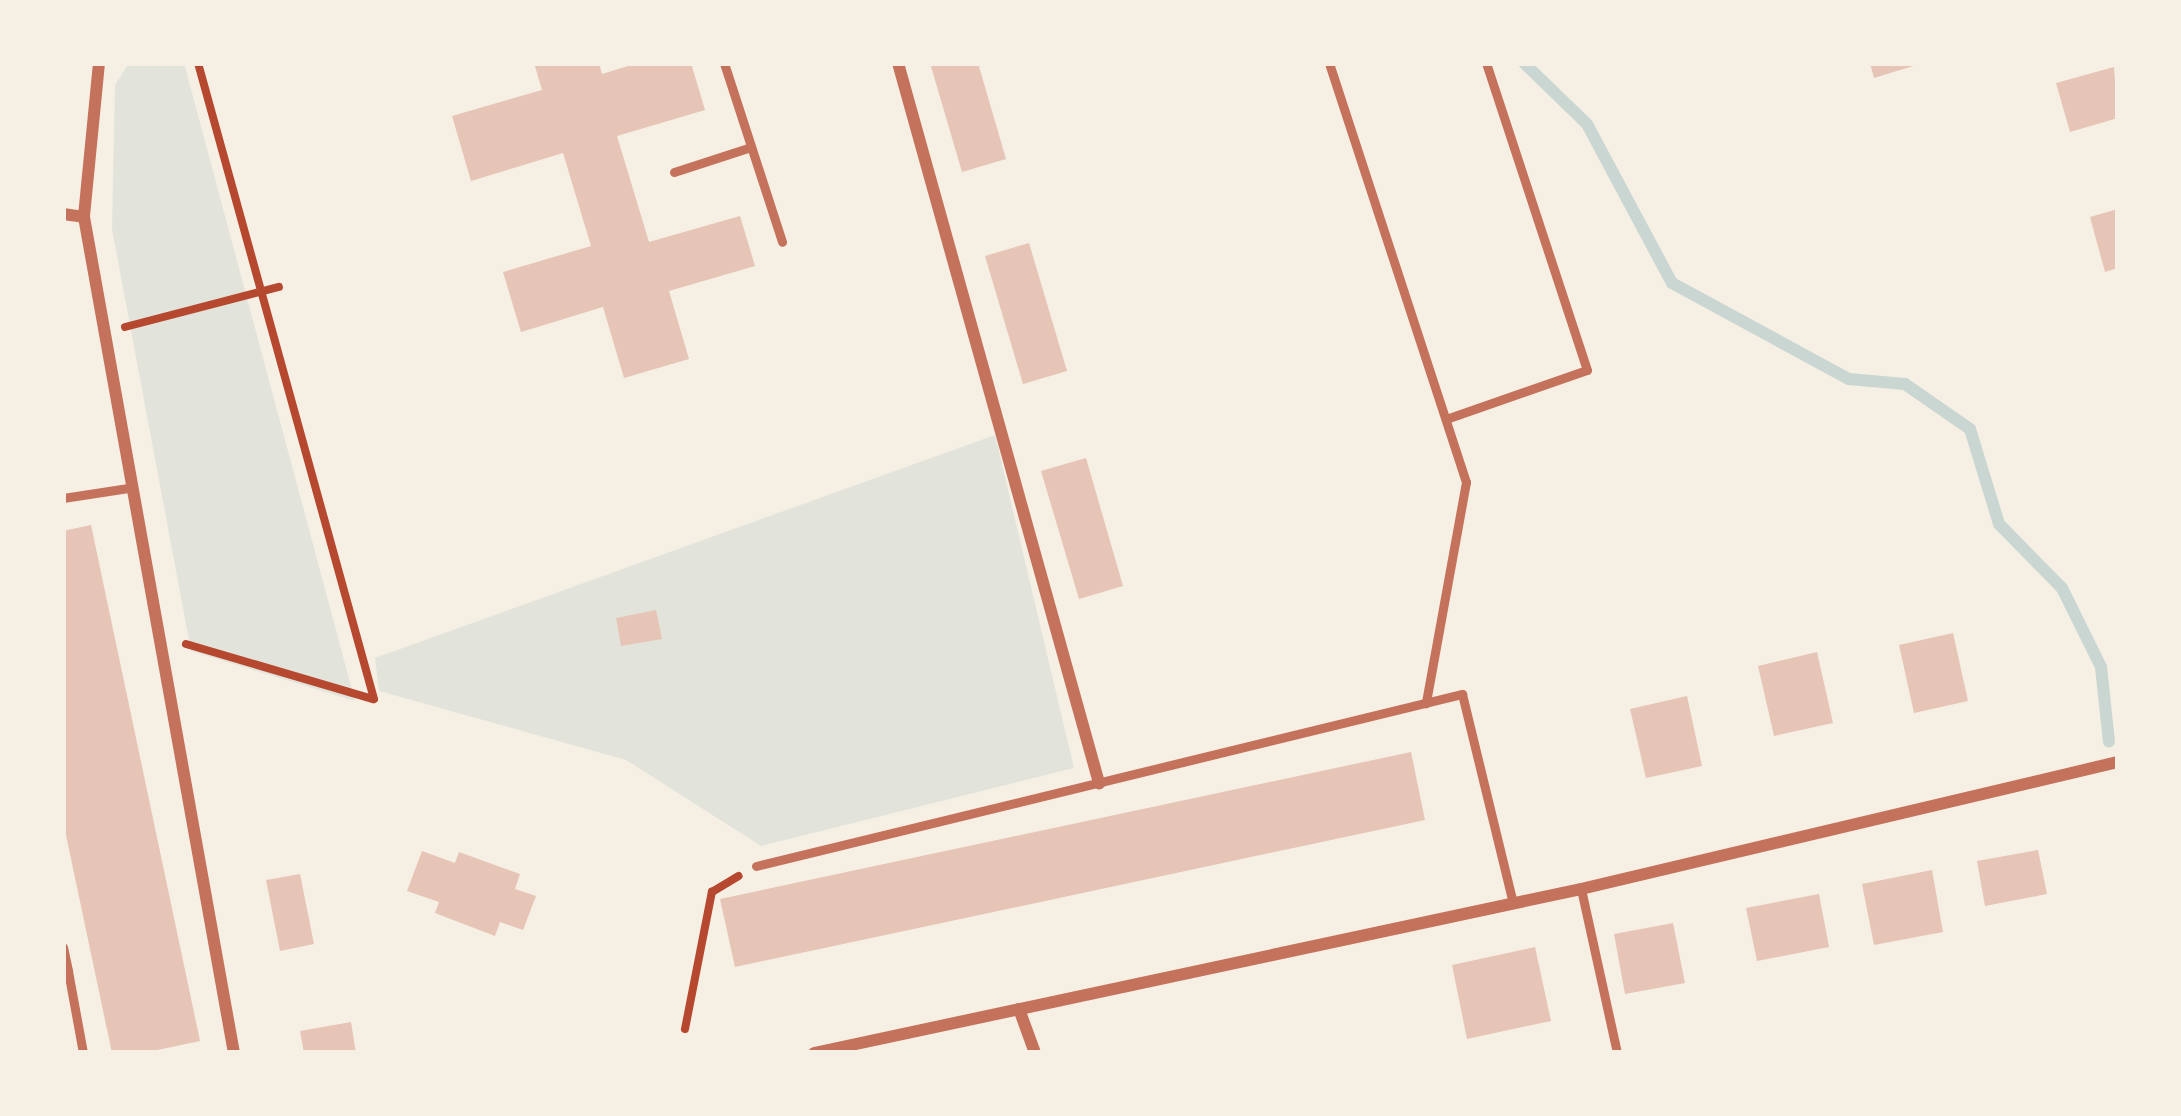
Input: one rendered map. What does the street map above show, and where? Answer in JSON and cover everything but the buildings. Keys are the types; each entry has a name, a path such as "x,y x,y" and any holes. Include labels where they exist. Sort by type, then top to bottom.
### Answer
{"street":[{"path":"99,63 84,217 128,488 234,1053"},
{"path":"898,63 1099,783"},
{"path":"63,214 84,217"},
{"path":"814,1053 1581,890 2118,762"},
{"path":"1019,1009 1035,1053"}],"lane":[{"path":"724,63 782,242"},
{"path":"1329,63 1466,482 1426,703"},
{"path":"1446,418 1587,370 1486,63"},
{"path":"674,172 751,147"},
{"path":"63,498 128,488"},
{"path":"756,866 1462,694 1513,904"},
{"path":"1581,890 1617,1053"},
{"path":"63,947 83,1053"}],"path":[{"path":"156,636 374,699 198,63"},
{"path":"106,332 279,287"},
{"path":"685,1029 712,892 756,866"}],"shaded area":[{"path":"129,63 184,63 355,701 191,651 112,229 115,85"},
{"path":"995,435 1074,768 761,846 626,760 379,691 375,658"}],"waterway":[{"path":"1524,63 1587,124 1672,283 1849,379 1905,384 1970,429 1999,524 2062,588 2101,667 2109,742"}]}
